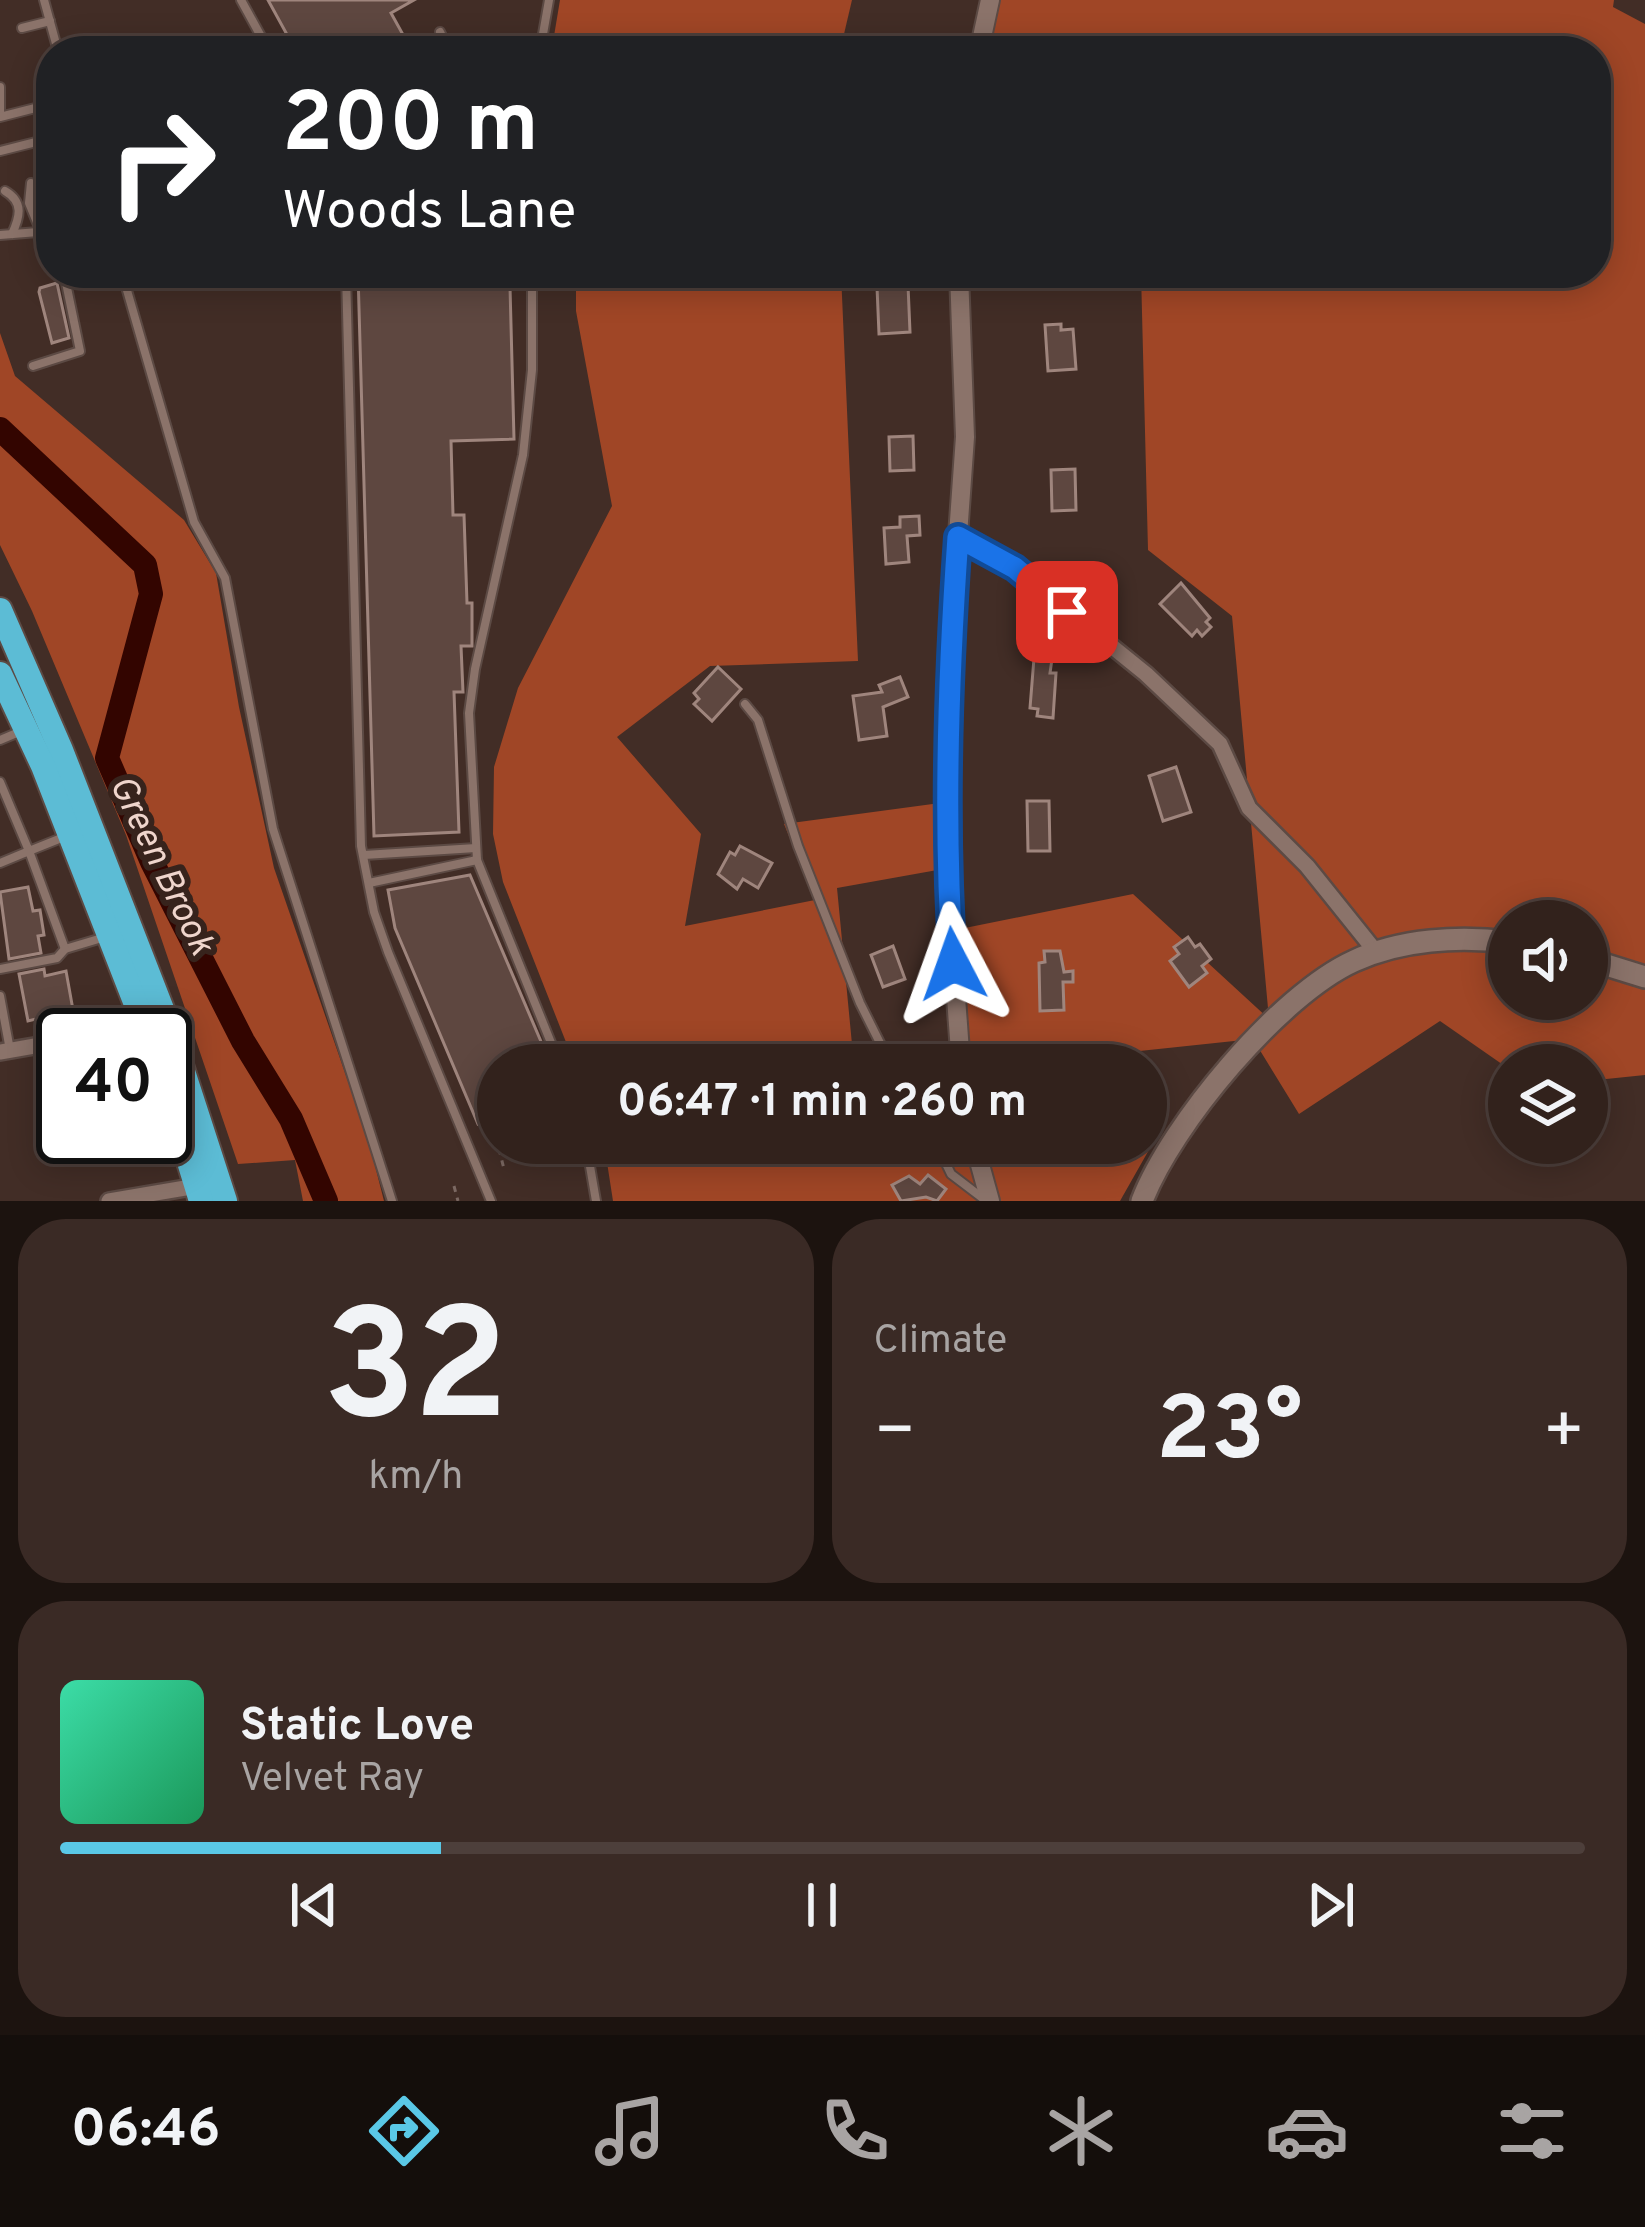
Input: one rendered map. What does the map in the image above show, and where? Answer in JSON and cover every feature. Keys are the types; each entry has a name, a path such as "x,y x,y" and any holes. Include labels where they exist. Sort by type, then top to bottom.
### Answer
{"highway":[{"path":"0,610 61,750 167,1022 225,1201"},
{"path":"0,676 70,835 138,1008"},
{"path":"191,1164 199,1193"}],"main road":[{"path":"1142,1201 1173,1140 1262,1033 1321,981 1376,952 1420,943 1488,939"},
{"path":"1608,966 1645,977"}],"street":[{"path":"982,36 990,0"},
{"path":"959,1044 949,903 950,647 965,437 960,288"},
{"path":"958,537 1015,568 1145,674 1220,744 1249,808 1307,866 1376,952"},
{"path":"5,1052 36,1046"},
{"path":"979,1164 988,1201"},
{"path":"110,1201 199,1193"}],"lane":[{"path":"44,0 54,36"},
{"path":"241,0 261,36"},
{"path":"543,36 549,0"},
{"path":"22,28 50,21"},
{"path":"440,32 442,36"},
{"path":"0,88 0,115 36,107"},
{"path":"0,151 36,142"},
{"path":"31,183 28,203 36,215"},
{"path":"5,190 20,210 12,234"},
{"path":"0,235 36,232"},
{"path":"33,366 78,353 81,347 67,288"},
{"path":"126,288 194,522 225,578 278,848 392,1201"},
{"path":"346,288 363,855 388,952 491,1201"},
{"path":"532,288 532,370 524,455 469,713 477,860 551,1044"},
{"path":"745,704 758,720 798,846 880,1044"},
{"path":"0,740 26,729"},
{"path":"0,782 65,949"},
{"path":"0,863 70,835"},
{"path":"363,855 476,848"},
{"path":"369,883 477,860"},
{"path":"0,969 57,958 65,949 110,936"},
{"path":"0,996 5,1052"},
{"path":"590,1164 596,1201"},
{"path":"946,1164 951,1174 988,1201"}],"path":[{"path":"503,1164 504,1169"},
{"path":"454,1186 458,1201"}],"shaded area":[{"path":"560,0 852,0 844,36 554,36"},
{"path":"987,0 1614,0 1613,7 1645,24 1645,1075 1608,1079 1608,1044 1488,1044 1488,1054 1440,1021 1299,1114 1253,1039 1167,1048 1167,1044 955,1044 945,932 1133,894 1269,1019 1232,616 1148,550 1141,288 1611,288 1611,36 979,36"},
{"path":"576,288 842,288 858,661 710,666 617,737 701,834 685,926 815,900 784,824 940,803 943,869 837,888 852,1044 567,1044 503,882 493,834 494,767 518,688 612,506 576,311"},
{"path":"0,333 15,376 184,520 216,573 274,868 369,1142 384,1201 303,1201 295,1160 238,1164 192,1029 192,1008 185,1008 126,835 0,545"},
{"path":"607,1164 1141,1164 1120,1201 613,1201"}],"building":[{"path":"268,0 414,0 391,13 404,36 288,36"},
{"path":"40,288 58,288 69,338 52,343"},
{"path":"358,288 510,288 514,439 451,441 453,515 464,515 467,603 472,603 472,646 461,646 463,692 454,692 459,832 374,836"},
{"path":"877,288 908,288 910,332 879,334"},
{"path":"1061,324 1061,330 1073,329 1076,369 1048,371 1045,325"},
{"path":"913,436 914,470 890,471 889,437"},
{"path":"1075,469 1076,510 1052,511 1051,470"},
{"path":"919,516 920,535 907,536 909,562 886,564 884,528 900,527 900,517"},
{"path":"1181,583 1210,618 1206,622 1211,627 1202,636 1197,630 1192,636 1160,604"},
{"path":"1034,658 1052,659 1050,673 1056,673 1053,718 1037,716 1038,709 1030,708"},
{"path":"718,667 741,689 712,721 694,704 699,699 694,693"},
{"path":"900,677 908,697 883,707 887,736 859,740 853,696 882,692 879,685"},
{"path":"1176,767 1191,812 1163,821 1149,776"},
{"path":"1027,801 1049,801 1050,851 1028,851"},
{"path":"740,846 772,863 758,888 743,879 737,889 718,874 730,852 735,855"},
{"path":"470,875 542,1044 477,1044 477,1122 395,928 388,890"},
{"path":"28,887 33,911 40,910 41,953 9,959 0,892"},
{"path":"1188,937 1211,959 1202,966 1207,973 1189,987 1170,961 1179,954 1174,947"},
{"path":"893,946 905,979 883,987 871,955"},
{"path":"1044,951 1060,951 1064,972 1073,971 1073,982 1063,982 1064,1010 1040,1011 1039,963 1045,962"},
{"path":"44,969 45,976 66,971 73,1008 36,1008 36,1019 28,1021 19,974"},
{"path":"928,1175 946,1189 937,1201 926,1197 901,1201 892,1185 909,1176 920,1184"}],"waterway":[{"name":"Green Brook","path":"0,429 145,565 151,594 107,758 152,862 243,1041 291,1119 326,1201"}],"route":[{"path":"953,964 950,647 958,537 1015,568 1067,612"}]}
